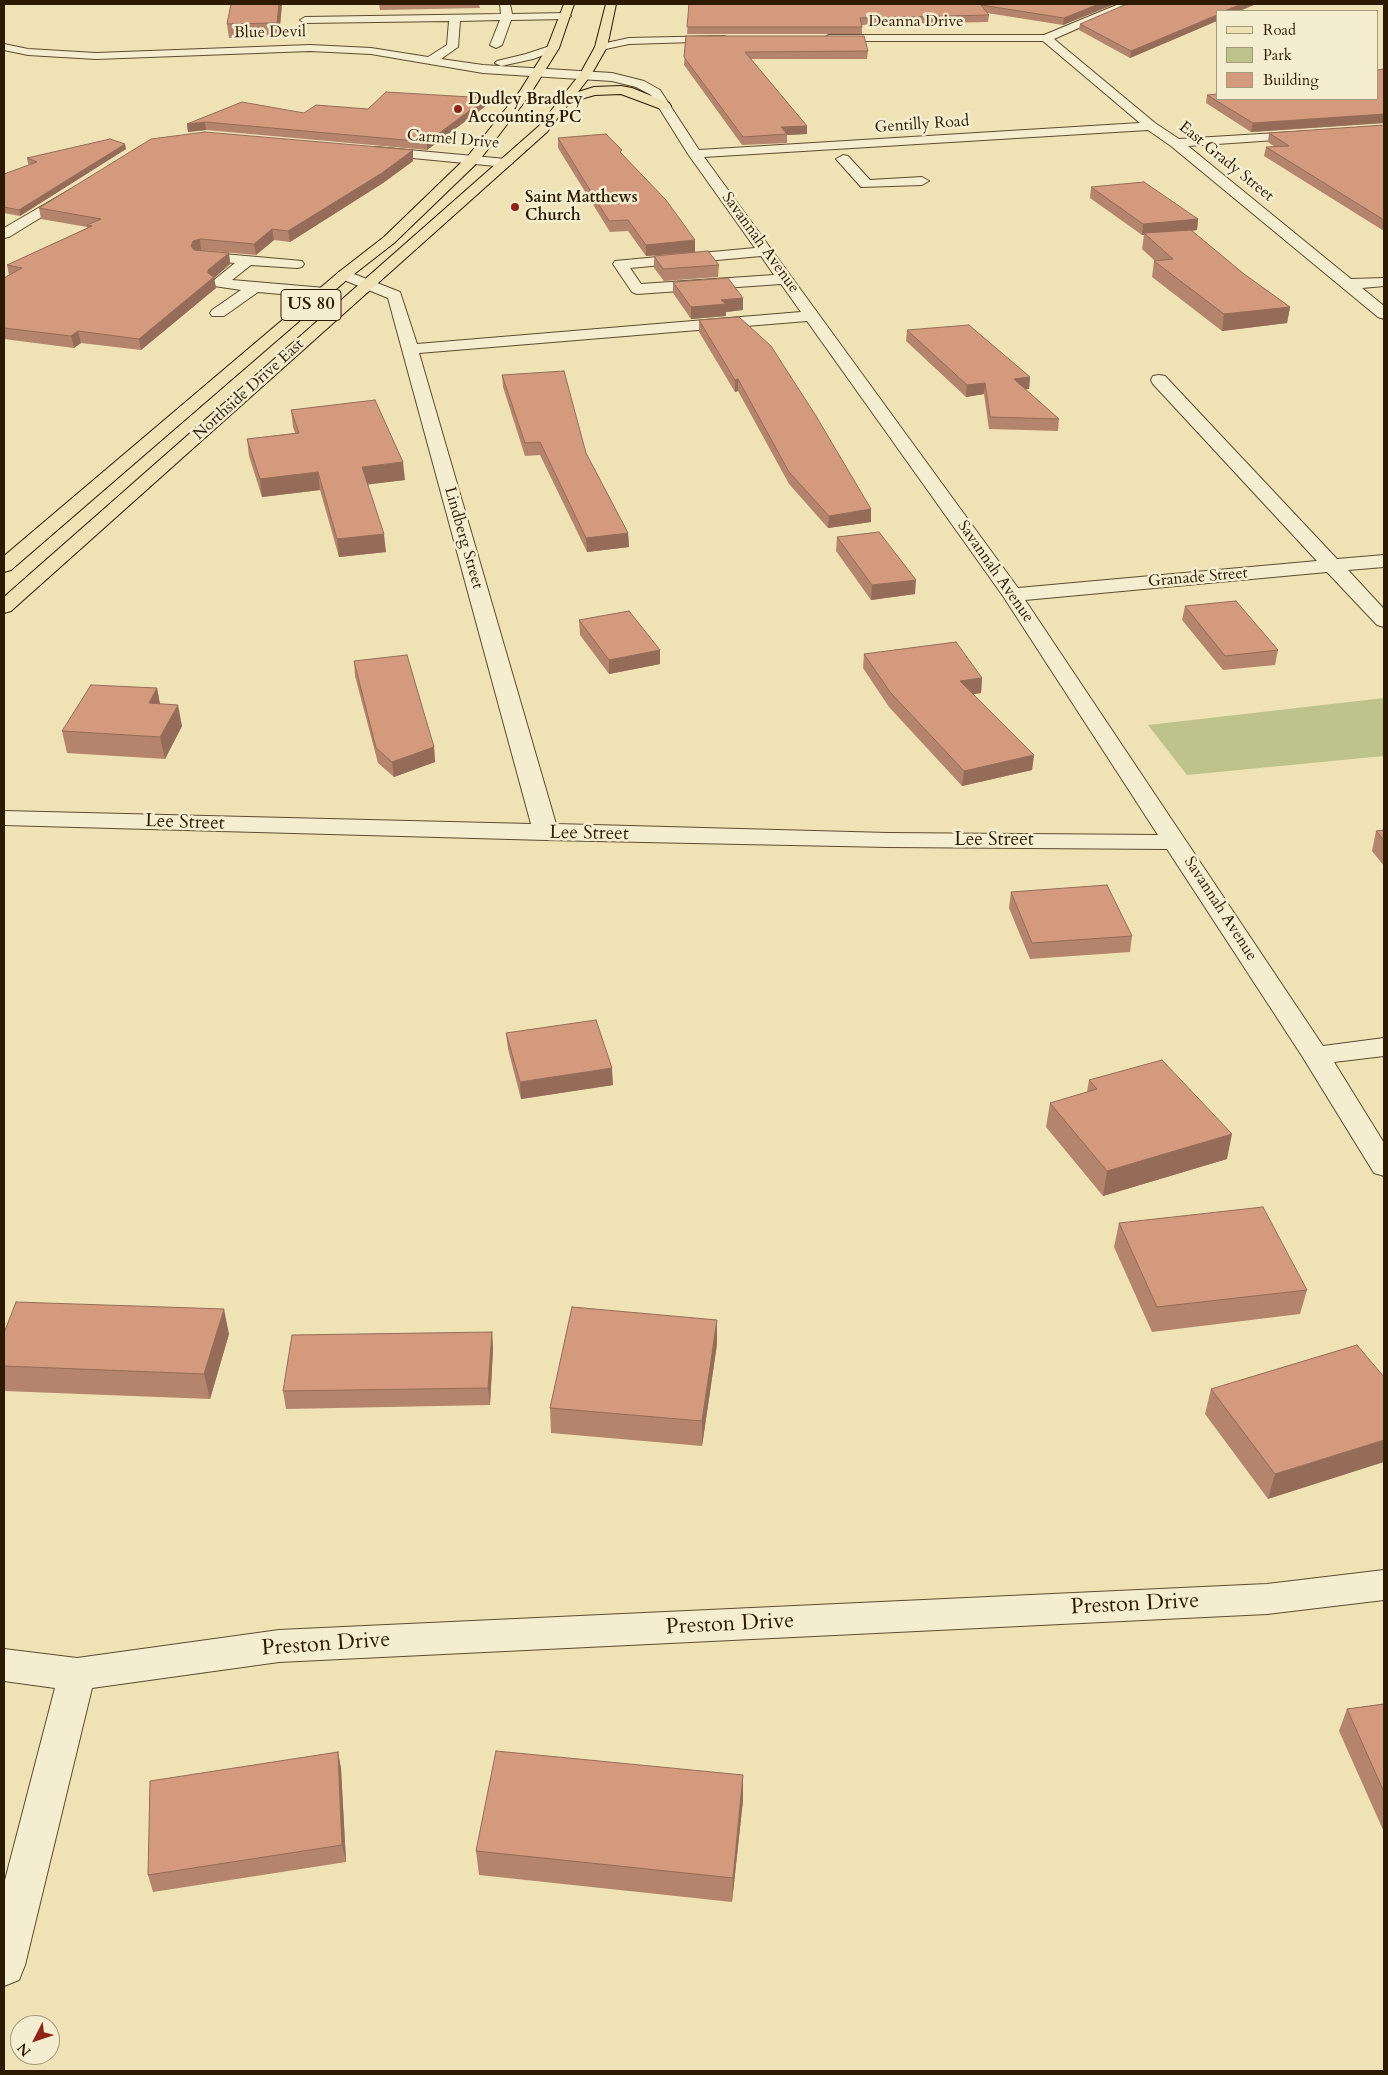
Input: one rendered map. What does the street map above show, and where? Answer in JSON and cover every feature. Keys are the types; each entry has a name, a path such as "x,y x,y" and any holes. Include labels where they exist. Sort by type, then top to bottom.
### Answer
{"main road":[{"name":"Northside Drive East","path":"4,607 543,129 585,75 614,26 611,4"},
{"name":"Northside Drive East","path":"4,566 344,275 389,240 473,159 525,93 537,74 552,48 567,10"},
{"path":"568,99 594,91 621,90 632,92 665,106"}],"street":[{"path":"496,45 507,17 505,4"},
{"path":"1046,38 1128,4"},
{"path":"309,5 302,34 455,17 507,17 567,10"},
{"path":"429,61 452,47 455,17"},
{"path":"614,26 626,34 666,39"},
{"name":"Blue Devil","path":"4,47 36,52 96,56 302,34 371,51 449,65 537,74"},
{"path":"601,47 629,41 736,38"},
{"name":"Deanna Drive","path":"816,38 1046,38"},
{"name":"East Grady Street","path":"1046,38 1151,126 1176,143 1384,314"},
{"path":"449,65 500,63 529,57 552,48"},
{"name":"Savannah Avenue","path":"537,74 612,77 640,84 656,93 695,154 1012,595 1316,1056 1384,1166"},
{"name":"Gentilly Road","path":"695,154 888,144 1151,126"},
{"path":"1176,143 1315,133"},
{"path":"888,144 899,156"},
{"name":"Carmel Drive","path":"364,150 506,163"},
{"path":"843,159 866,184 922,181"},
{"path":"911,168 933,192"},
{"path":"4,234 84,186"},
{"path":"766,251 620,264 636,289 785,279"},
{"path":"200,256 297,264"},
{"path":"248,260 219,283 325,293"},
{"name":"Lindberg Street","path":"344,275 395,295 546,833"},
{"path":"1348,284 1384,282"},
{"path":"218,312 255,287"},
{"path":"410,348 812,316"},
{"path":"1159,380 1384,621"},
{"name":"Granade Street","path":"1012,595 1384,561"},
{"name":"Lee Street","path":"4,818 546,833 888,840 1175,842"},
{"path":"1316,1056 1384,1047"},
{"name":"Preston Drive","path":"4,1665 77,1674 279,1646 1267,1598 1384,1585"},
{"path":"4,1965 77,1674"}],"green space":[{"path":"1384,698 1384,756 1187,775 1148,725"}],"building":[{"path":"231,4 279,4 277,23 227,24"},
{"path":"689,4 1099,4 1064,18 981,5 989,15 860,18 862,27 687,27"},
{"path":"1127,4 1242,4 1227,10 1216,10 1216,15 1131,51 1080,24"},
{"path":"686,36 864,36 868,51 745,52 807,126 781,127 787,134 743,137 684,57"},
{"path":"1384,69 1384,114 1253,123 1207,95 1216,94 1216,100 1378,100 1378,70"},
{"path":"386,92 487,98 427,142 205,122 187,124 242,102 304,113 316,105 368,109"},
{"path":"1384,125 1384,220 1266,147 1289,146 1269,133"},
{"path":"205,132 413,150 382,173 288,231 272,229 254,244 200,239 193,241 191,246 194,250 229,253 208,270 208,273 214,277 139,339 78,331 71,336 4,328 4,278 22,268 7,265 92,226 87,225 101,219 39,208 151,139"},
{"path":"606,134 622,150 620,152 666,200 695,240 646,245 628,220 609,221 558,138"},
{"path":"110,139 125,144 19,210 4,207 4,174 37,162 27,158"},
{"path":"1144,182 1198,219 1143,224 1091,187"},
{"path":"1191,230 1244,274 1290,307 1224,314 1154,261 1173,259 1144,233"},
{"path":"708,251 719,265 663,269 654,256"},
{"path":"728,278 743,298 721,300 726,304 691,307 673,282"},
{"path":"739,317 771,346 816,416 871,509 829,516 789,472 738,379 735,380 699,320"},
{"path":"969,325 1030,377 1014,379 1059,419 990,417 985,383 967,385 907,330"},
{"path":"564,371 586,453 628,533 586,538 540,442 525,443 502,375"},
{"path":"375,400 403,462 362,467 384,534 337,539 318,472 260,479 247,439 299,433 291,410"},
{"path":"879,532 916,580 872,585 837,537"},
{"path":"1236,601 1278,650 1225,656 1185,606"},
{"path":"629,611 660,650 609,660 579,620"},
{"path":"956,642 982,678 960,681 1034,755 964,771 890,692 864,654"},
{"path":"407,655 434,747 392,762 376,748 354,661"},
{"path":"91,685 157,688 149,703 178,705 160,737 62,731"},
{"path":"1384,830 1384,840 1376,831"},
{"path":"1107,885 1132,936 1032,943 1011,892"},
{"path":"596,1020 612,1068 520,1082 506,1033"},
{"path":"1162,1060 1232,1134 1107,1171 1050,1103 1097,1089 1089,1080"},
{"path":"1263,1207 1307,1290 1157,1307 1119,1223"},
{"path":"16,1302 224,1309 204,1374 4,1366 4,1333"},
{"path":"572,1307 717,1320 702,1421 550,1408"},
{"path":"492,1332 488,1388 283,1391 292,1335"},
{"path":"1357,1345 1384,1377 1384,1440 1275,1474 1211,1389"},
{"path":"1384,1704 1384,1792 1347,1709"},
{"path":"496,1751 743,1775 733,1878 476,1851"},
{"path":"338,1752 342,1845 148,1875 150,1781"}],"place":[{"name":"Dudley Bradley Accounting PC","path":"458,109"},
{"name":"Saint Matthews Church","path":"515,207"}]}
